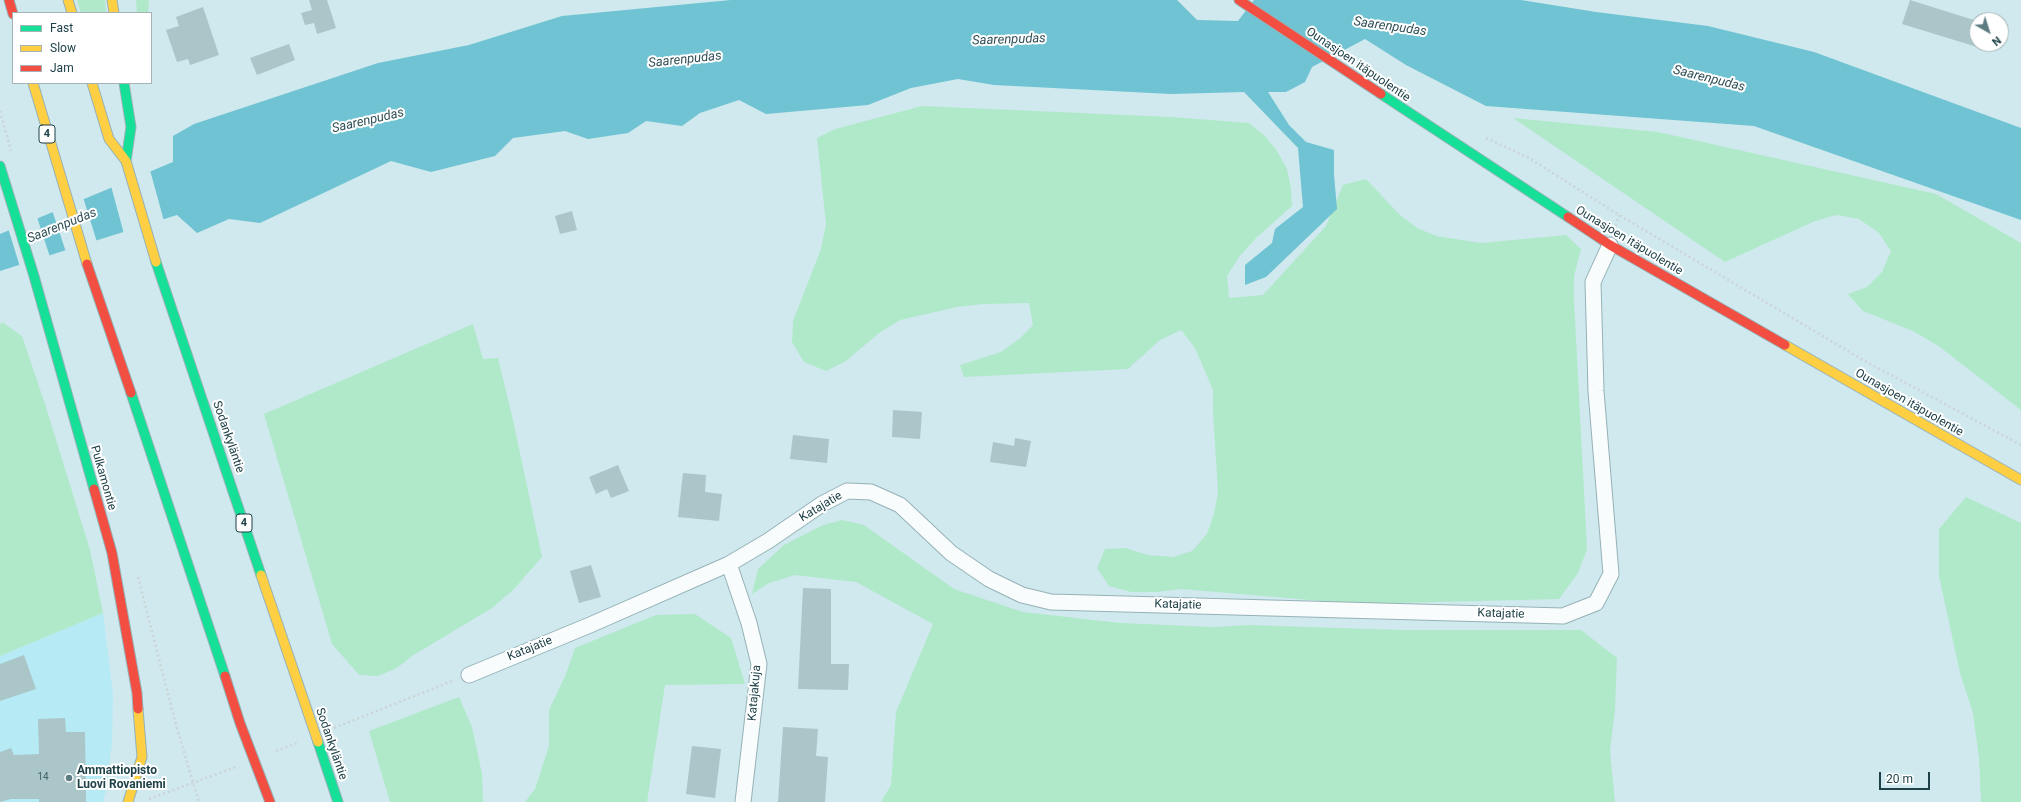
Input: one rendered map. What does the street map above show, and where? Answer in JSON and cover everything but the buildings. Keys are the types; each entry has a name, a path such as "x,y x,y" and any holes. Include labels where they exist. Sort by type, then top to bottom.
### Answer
{"main road":[{"path":"9,0 12,12"},
{"path":"68,0 72,12"},
{"path":"112,0 114,12"},
{"name":"Ounasjoen itäpuolentie","path":"1239,0 1610,245 2021,480"},
{"name":"4","path":"33,84 86,262 163,487 240,723 270,802"},
{"name":"Sodankyläntie","path":"92,84 109,139 126,161 150,244 338,802"},
{"path":"124,84 131,127 126,161"},
{"name":"Pulkamontie","path":"0,166 34,276 112,553 137,693 142,757 128,802"}],"street":[{"name":"Katajatie","path":"469,675 590,625 729,564 768,541 822,504 847,491 871,492 900,505 951,553 989,579 1022,595 1052,602 1564,616 1596,603 1611,574 1596,391 1593,282 1610,245"},
{"name":"Katajakuja","path":"729,564 748,623 759,664 742,802"}],"path":[{"path":"1482,136 1529,158 1619,215 1863,360 2021,445"},
{"path":"333,728 469,675"},
{"path":"276,751 297,743"},
{"path":"143,800 157,797 242,764"},
{"path":"155,802 157,797"}],"shaded area":[{"path":"103,613 113,694 112,743 103,802 0,802 0,656"}],"green space":[{"path":"77,0 105,0 106,12 81,12"},
{"path":"136,0 149,0 148,12 137,12"},
{"path":"922,106 1171,117 1249,123 1265,136 1277,151 1287,169 1291,188 1292,206 1256,238 1239,257 1227,276 1229,298 1263,295 1326,226 1343,185 1366,179 1400,215 1417,228 1436,236 1481,243 1566,235 1581,249 1574,276 1574,300 1587,549 1578,573 1559,599 1356,604 1182,589 1156,592 1131,592 1109,586 1097,568 1105,549 1125,548 1148,555 1173,557 1192,551 1207,534 1214,514 1218,492 1213,390 1195,348 1181,330 1160,340 1128,369 964,377 960,365 1001,352 1019,339 1033,325 1029,303 983,304 957,307 900,320 879,333 846,361 826,371 804,362 792,342 793,321 821,249 826,224 817,138 835,129"},
{"path":"1513,118 1658,132 1936,194 2021,243 2021,410 1940,347 1913,331 1863,311 1848,294 1867,287 1882,272 1891,251 1879,233 1859,219 1837,215 1815,221 1725,262"},
{"path":"2,322 22,336 45,404 90,550 103,613 0,656 0,325"},
{"path":"473,324 483,359 498,358 513,420 542,557 513,590 492,608 412,656 397,668 378,676 359,675 332,644 264,414"},
{"path":"1966,497 2021,523 2021,802 1981,802 1979,758 1973,713 1960,673 1939,576 1939,529"},
{"path":"842,520 864,525 954,589 1023,612 1120,623 1215,627 1248,625 1402,630 1581,630 1617,658 1615,710 1610,751 1615,802 881,802 891,785 896,712 933,624 856,582 795,575 769,583 752,594 758,569 784,545 823,525"},
{"path":"695,614 731,638 745,684 665,685 647,802 525,802 535,789 549,746 549,710 566,674 575,648 656,615"},
{"path":"459,697 472,727 482,774 483,802 390,802 369,731"}],"water":[{"name":"Saarenpudas","path":"731,0 1177,0 1197,20 1238,21 1254,0 1521,0 1596,12 1708,26 1814,52 2021,128 2021,220 1754,126 1486,106 1406,65 1365,39 1312,67 1305,82 1286,92 1268,92 1289,125 1306,142 1334,150 1334,175 1337,209 1266,277 1245,285 1245,265 1272,243 1275,229 1303,207 1298,148 1244,92 1171,94 994,85 958,79 911,88 868,105 766,114 739,100 700,113 682,126 646,121 628,133 588,139 565,131 513,138 495,156 431,172 391,161 260,223 229,219 197,233 177,215 0,271 0,234 173,162 173,136 194,124 378,63 469,45 562,16"}],"pier":[{"path":"150,170 164,221 124,234 111,186"},
{"path":"83,197 97,242 66,252 52,210"},
{"path":"37,217 50,257 20,267 8,228"}],"traffic: fast":[{"path":"124,84 131,127 126,161"},
{"path":"1381,94 1568,217"},
{"path":"0,166 34,276 94,489"},
{"path":"156,262 261,575"},
{"path":"131,393 225,676"},
{"path":"318,742 338,802"}],"traffic: slow":[{"path":"68,0 72,12"},
{"path":"112,0 114,12"},
{"path":"33,84 87,264"},
{"path":"92,84 109,139 126,161 156,262"},
{"path":"1785,345 2021,480"},
{"path":"261,575 318,742"},
{"path":"128,802 142,757 138,709"}],"traffic: jam":[{"path":"9,0 12,12"},
{"path":"1239,0 1381,94"},
{"path":"1568,217 1610,245 1785,345"},
{"path":"87,264 131,393"},
{"path":"94,489 112,553 137,693 138,709"},
{"path":"225,676 240,723 270,802"}],"place":[{"name":"Ammattiopisto Luovi Rovaniemi","path":"69,778"}]}
